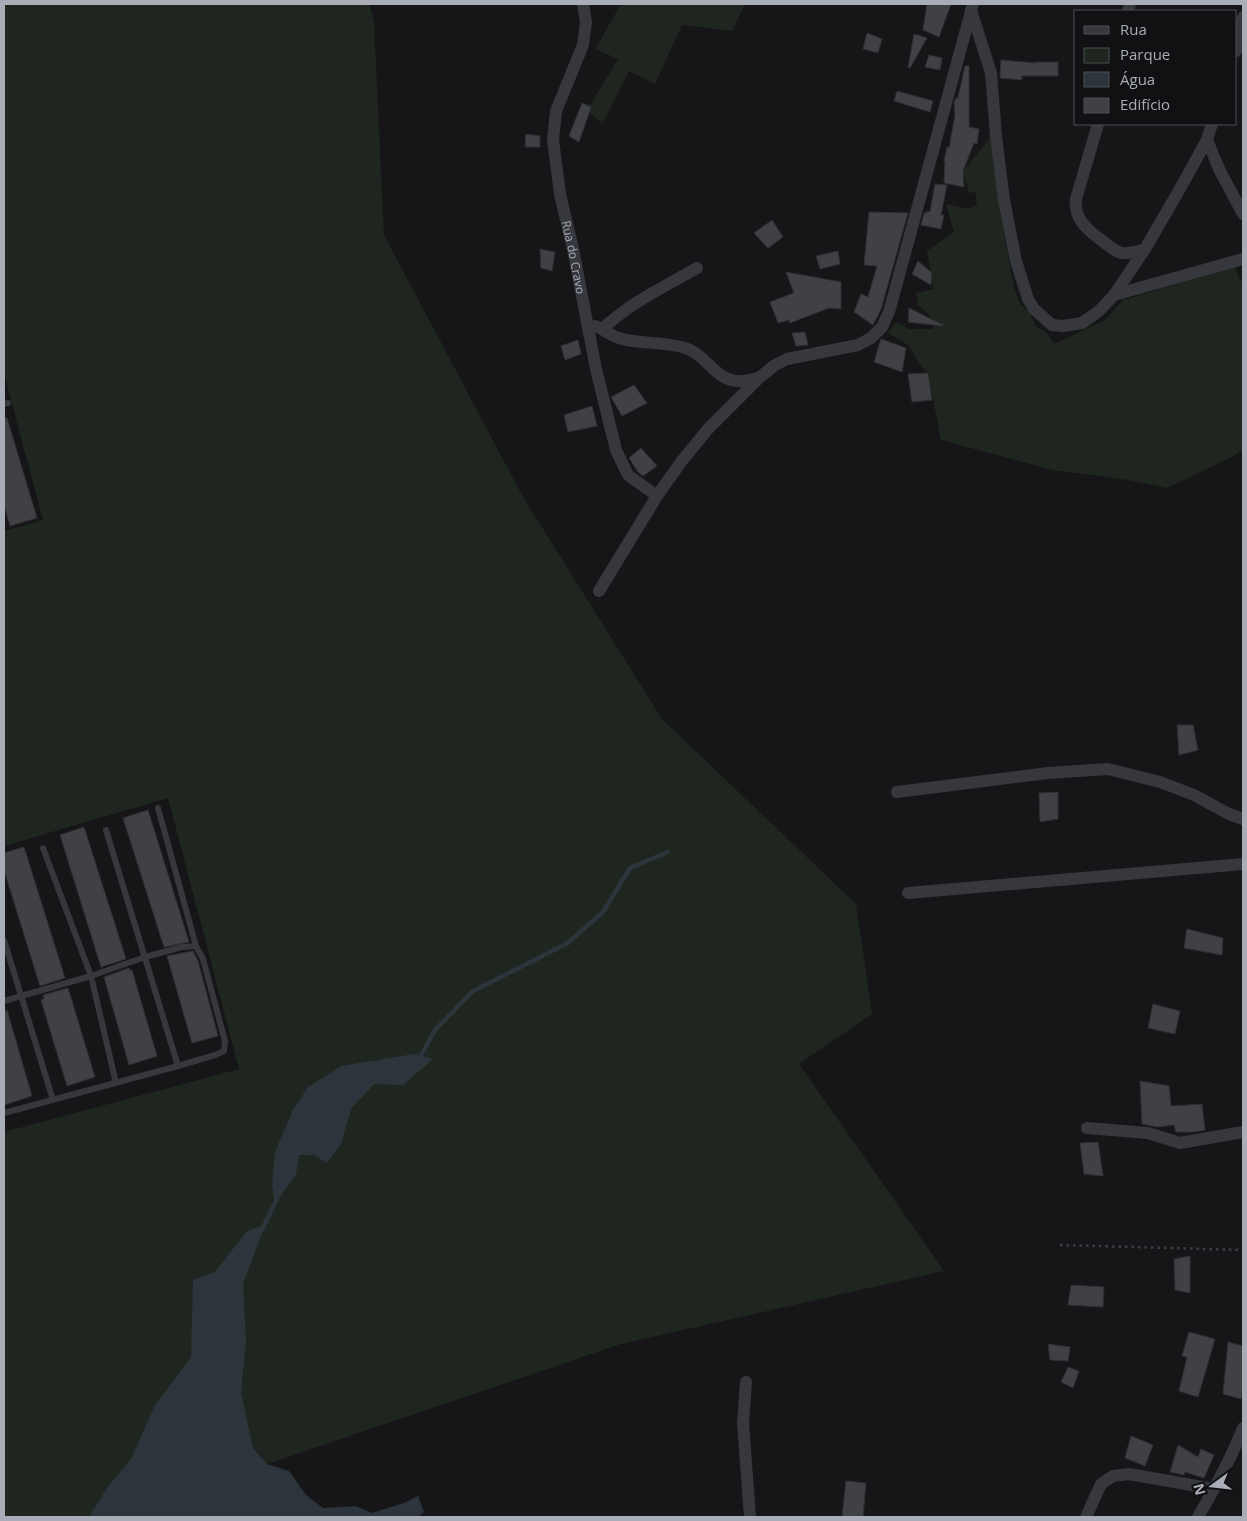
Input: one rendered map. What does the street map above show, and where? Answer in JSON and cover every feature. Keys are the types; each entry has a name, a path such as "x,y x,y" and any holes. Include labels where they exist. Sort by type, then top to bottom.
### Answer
{"street":[{"name":"Rua do Cravo","path":"583,4 586,22 583,45 556,111 553,140 560,194 573,248 596,369 608,421 622,466 628,475 657,496"},
{"path":"972,6 991,73 1004,200 1016,261 1028,299 1034,309 1052,324 1063,326 1082,322 1099,312 1114,295 1145,250 1207,140 1212,125"},
{"path":"598,591 657,496 681,462 708,429 758,378 775,364 787,359 858,345 871,338 882,327 889,312 972,6"},
{"path":"1237,46 1243,18"},
{"path":"1098,125 1076,199 1076,212 1083,224 1093,234 1118,252 1130,253 1145,250"},
{"path":"1207,140 1220,171 1243,214"},
{"path":"1114,295 1243,259"},
{"path":"602,329 644,296 697,268"},
{"path":"588,323 620,339 637,343 679,346 690,350 701,356 717,373 726,379 740,382 758,378"},
{"path":"897,792 1048,773 1108,769 1160,782 1194,795 1229,814 1243,819"},
{"path":"908,893 1243,864"},
{"path":"1087,1128 1148,1133 1180,1142 1243,1132"},
{"path":"746,1382 743,1423 750,1517 746,1517"},
{"path":"1198,1517 1235,1448 1243,1428"},
{"path":"1086,1517 1101,1484 1113,1476 1129,1474 1214,1489"}],"lane":[{"path":"4,1113 178,1066 224,1051 225,1047 202,959 196,946 158,808"},
{"path":"106,830 178,1066"},
{"path":"43,848 91,976 116,1083"},
{"path":"4,940 53,1100"},
{"path":"4,1001 91,976 145,956 190,945 196,946"}],"path":[{"path":"1060,1245 1243,1250"}],"green space":[{"path":"4,4 369,4 374,22 384,235 523,497 662,719 856,904 872,1014 799,1064 944,1271 621,1344 267,1464 228,1517 4,1517 4,1132 239,1069 168,798 4,846 4,531 43,520 4,374"},
{"path":"621,4 744,4 744,6 732,31 682,25 655,84 629,71 602,124 587,110 618,59 595,49"},
{"path":"990,138 1001,217 1014,288 1020,304 1029,312 1036,327 1045,331 1054,344 1105,320 1123,300 1235,267 1240,281 1243,281 1243,449 1234,456 1167,488 1129,480 1052,470 941,440 928,373 921,366 908,345 888,333 896,322 909,329 933,329 931,317 918,305 916,293 934,289 927,251 954,232 946,204 970,209 977,204 976,193 969,192 963,171"}],"water":[{"path":"414,1054 433,1059 403,1085 374,1084 351,1109 341,1144 327,1163 314,1155 299,1155 296,1174 275,1204 272,1186 275,1152 293,1110 308,1087 341,1066"},
{"path":"265,1225 243,1284 246,1341 241,1393 253,1448 267,1464 289,1471 306,1495 323,1508 356,1506 372,1513 404,1503 418,1496 424,1512 418,1517 89,1517 109,1485 131,1459 155,1405 191,1357 193,1280 215,1272 247,1231"}],"building":[{"path":"927,4 951,4 939,37 923,30"},
{"path":"867,33 882,39 878,53 863,49"},
{"path":"914,34 927,38 910,68 908,67"},
{"path":"929,55 942,58 940,70 925,67"},
{"path":"1001,60 1036,63 1058,62 1058,76 1021,76 1022,80 1000,78"},
{"path":"965,66 969,66 969,127 979,129 977,144 974,143 963,171 964,187 944,183 944,161 947,147 949,148 955,115 954,103 956,98 958,98"},
{"path":"897,91 933,101 930,112 894,101"},
{"path":"582,103 591,107 579,142 569,136"},
{"path":"526,134 540,136 540,147 525,147"},
{"path":"935,184 947,185 941,215 944,215 941,229 921,225 924,213 930,212"},
{"path":"869,212 908,213 881,309 873,325 854,312 861,294 868,297 877,266 864,265"},
{"path":"772,220 783,237 768,248 754,233"},
{"path":"540,249 555,252 552,271 541,268"},
{"path":"838,251 840,264 820,269 816,256"},
{"path":"918,261 932,273 931,285 912,274"},
{"path":"786,272 841,282 841,309 829,308 790,323 789,320 778,323 770,302 794,293"},
{"path":"909,308 943,325 943,326 908,322"},
{"path":"805,332 808,345 796,346 792,333"},
{"path":"881,339 906,348 902,372 874,362"},
{"path":"578,340 581,354 565,360 561,346"},
{"path":"928,373 932,400 912,402 908,374"},
{"path":"634,385 647,403 622,416 611,397"},
{"path":"592,406 597,426 568,432 564,415"},
{"path":"4,418 7,418 37,518 10,526 4,505"},
{"path":"641,448 657,466 643,476 629,458"},
{"path":"1177,725 1193,725 1198,750 1179,755"},
{"path":"1058,792 1058,819 1040,822 1039,793"},
{"path":"148,810 189,942 164,947 123,818"},
{"path":"84,827 126,959 101,967 60,835"},
{"path":"24,847 65,978 40,986 4,870 4,853"},
{"path":"1187,929 1223,938 1222,955 1184,948"},
{"path":"193,951 198,961 218,1036 192,1043 167,956"},
{"path":"129,968 130,971 132,970 157,1056 129,1065 104,977"},
{"path":"68,988 95,1077 67,1086 41,1000 44,999 43,995"},
{"path":"1153,1004 1180,1011 1175,1034 1148,1028"},
{"path":"7,1010 32,1096 4,1105 4,1011"},
{"path":"1140,1081 1169,1086 1171,1106 1202,1104 1205,1130 1176,1132 1174,1125 1157,1127 1142,1124"},
{"path":"1098,1142 1103,1176 1084,1174 1080,1143"},
{"path":"1190,1256 1190,1293 1175,1290 1174,1259"},
{"path":"1071,1285 1104,1287 1103,1307 1068,1305"},
{"path":"1189,1332 1215,1339 1198,1397 1179,1391 1187,1357 1182,1356"},
{"path":"1228,1342 1243,1346 1243,1388 1241,1399 1223,1394"},
{"path":"1048,1344 1070,1347 1068,1361 1050,1360"},
{"path":"1068,1367 1079,1371 1073,1388 1061,1382"},
{"path":"1131,1436 1153,1445 1145,1466 1125,1458"},
{"path":"1178,1445 1198,1457 1201,1449 1214,1455 1204,1478 1185,1472 1184,1475 1170,1472"},
{"path":"846,1481 866,1483 863,1517 842,1517"}],"waterway":[{"path":"419,1059 435,1030 473,991 568,943 603,912 630,868 668,852"},
{"path":"262,1230 277,1199"}]}
